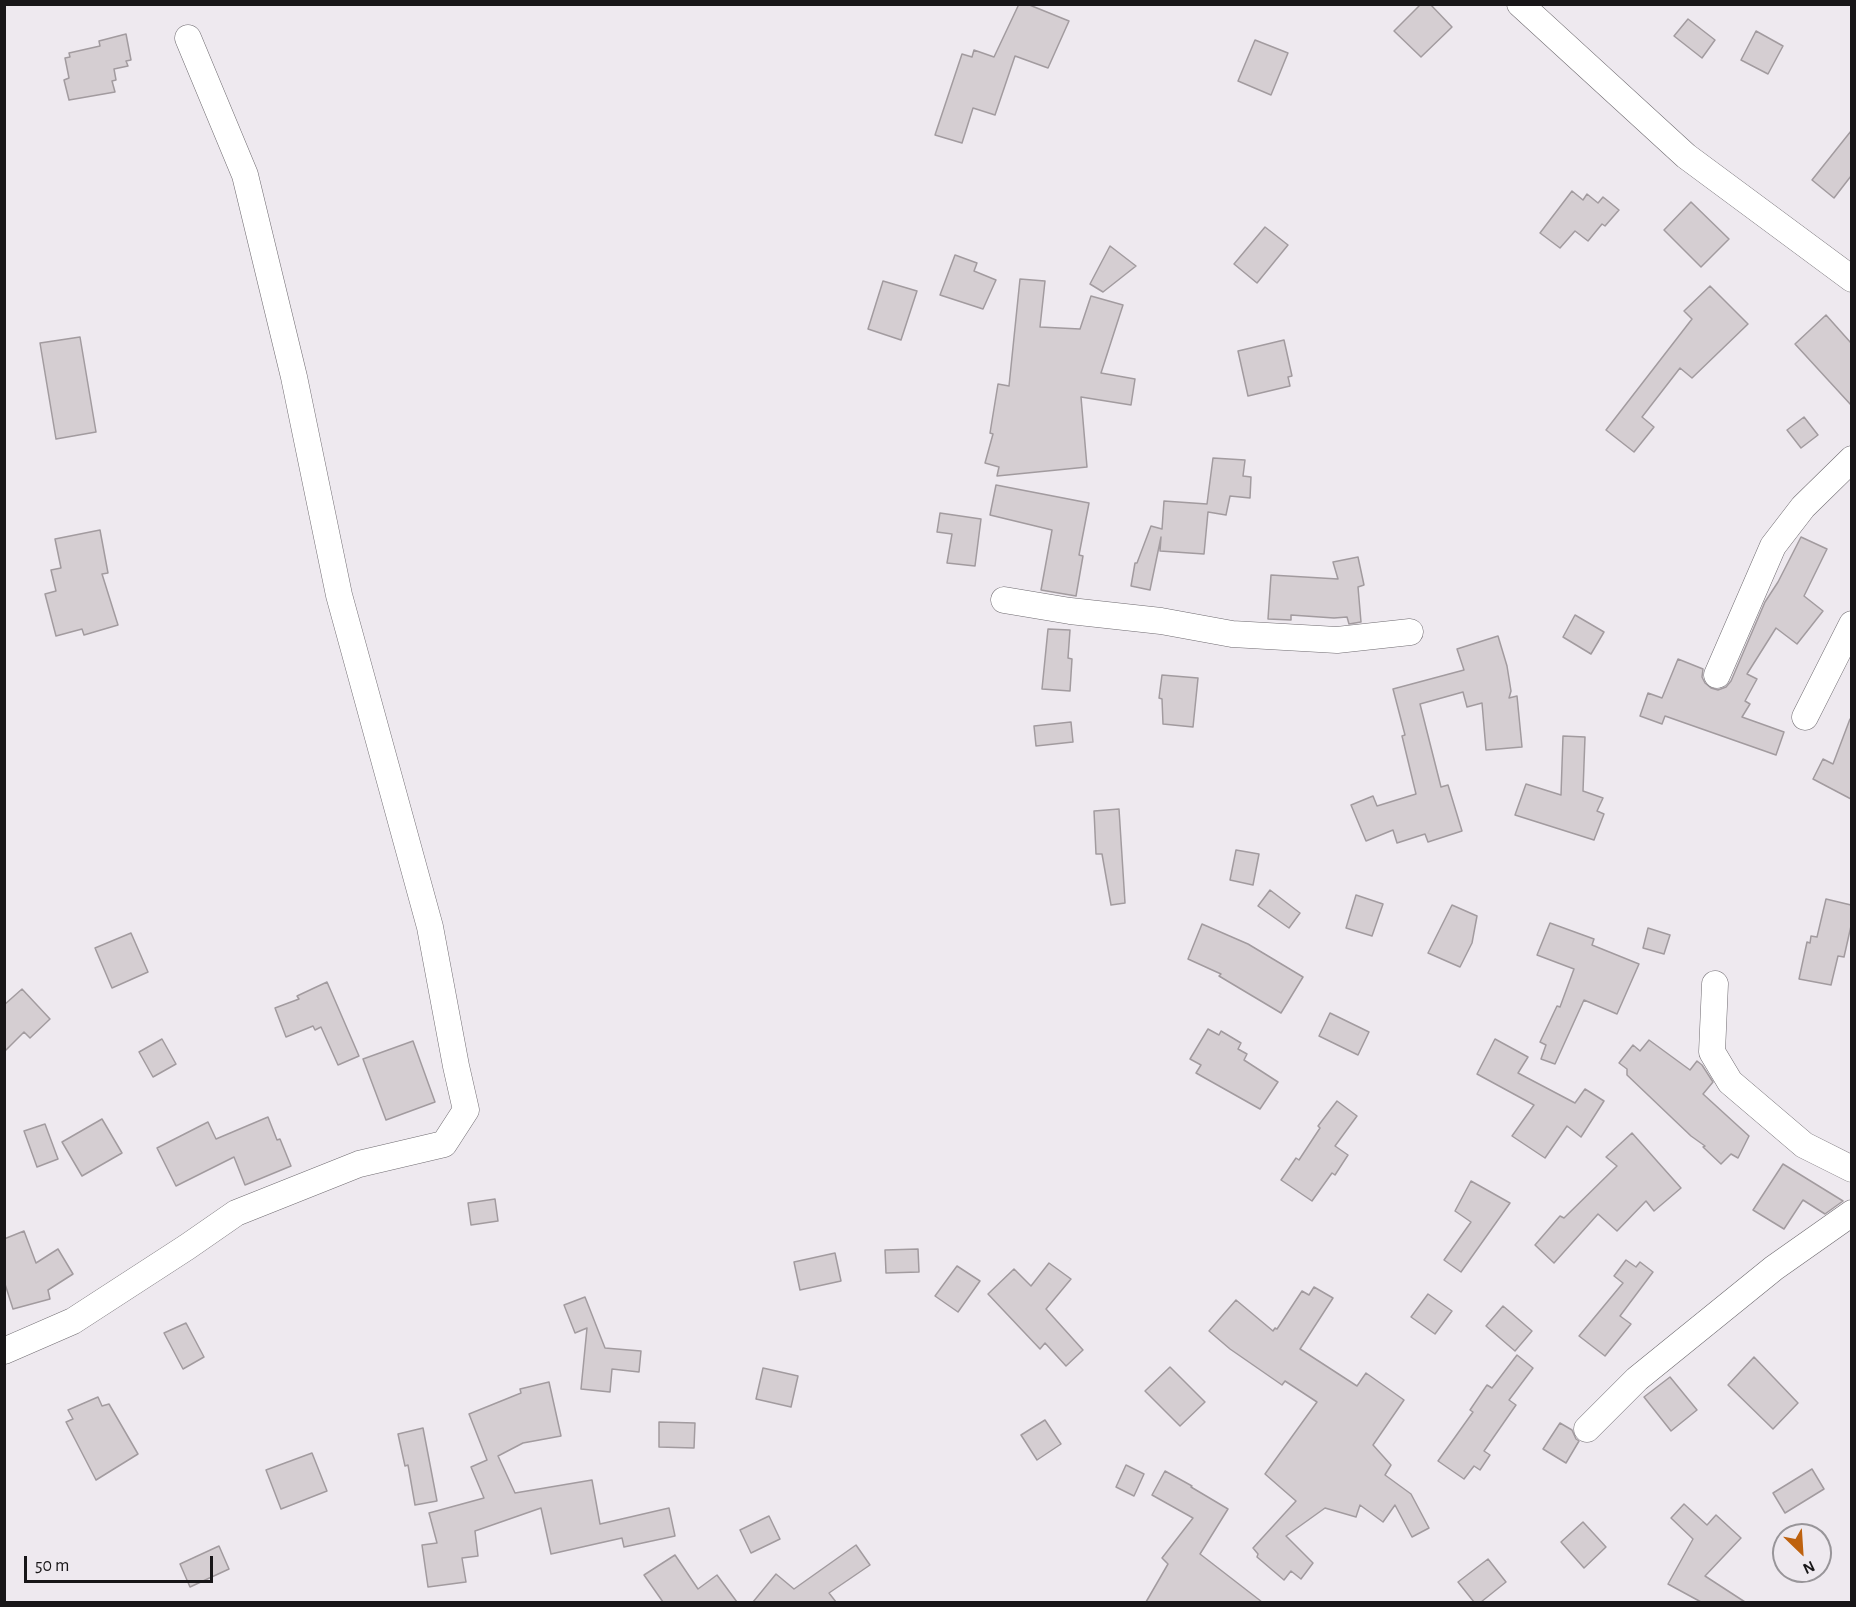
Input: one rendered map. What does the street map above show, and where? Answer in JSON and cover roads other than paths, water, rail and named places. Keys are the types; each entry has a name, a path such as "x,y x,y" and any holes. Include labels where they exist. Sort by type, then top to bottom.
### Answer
{"street":[{"path":"1520,4 1686,156 1851,279"},
{"path":"4,1352 73,1320 236,1213 359,1164 444,1144 466,1110 430,927 339,596 294,377 245,175 188,38"},
{"path":"1717,675 1773,546 1803,507 1848,469"},
{"path":"1004,600 1070,611 1161,621 1232,634 1337,640 1410,632"},
{"path":"1805,717 1851,624"},
{"path":"1715,984 1712,1052 1730,1082 1803,1145 1851,1169"},
{"path":"1587,1429 1637,1379 1774,1268 1851,1213"}]}
